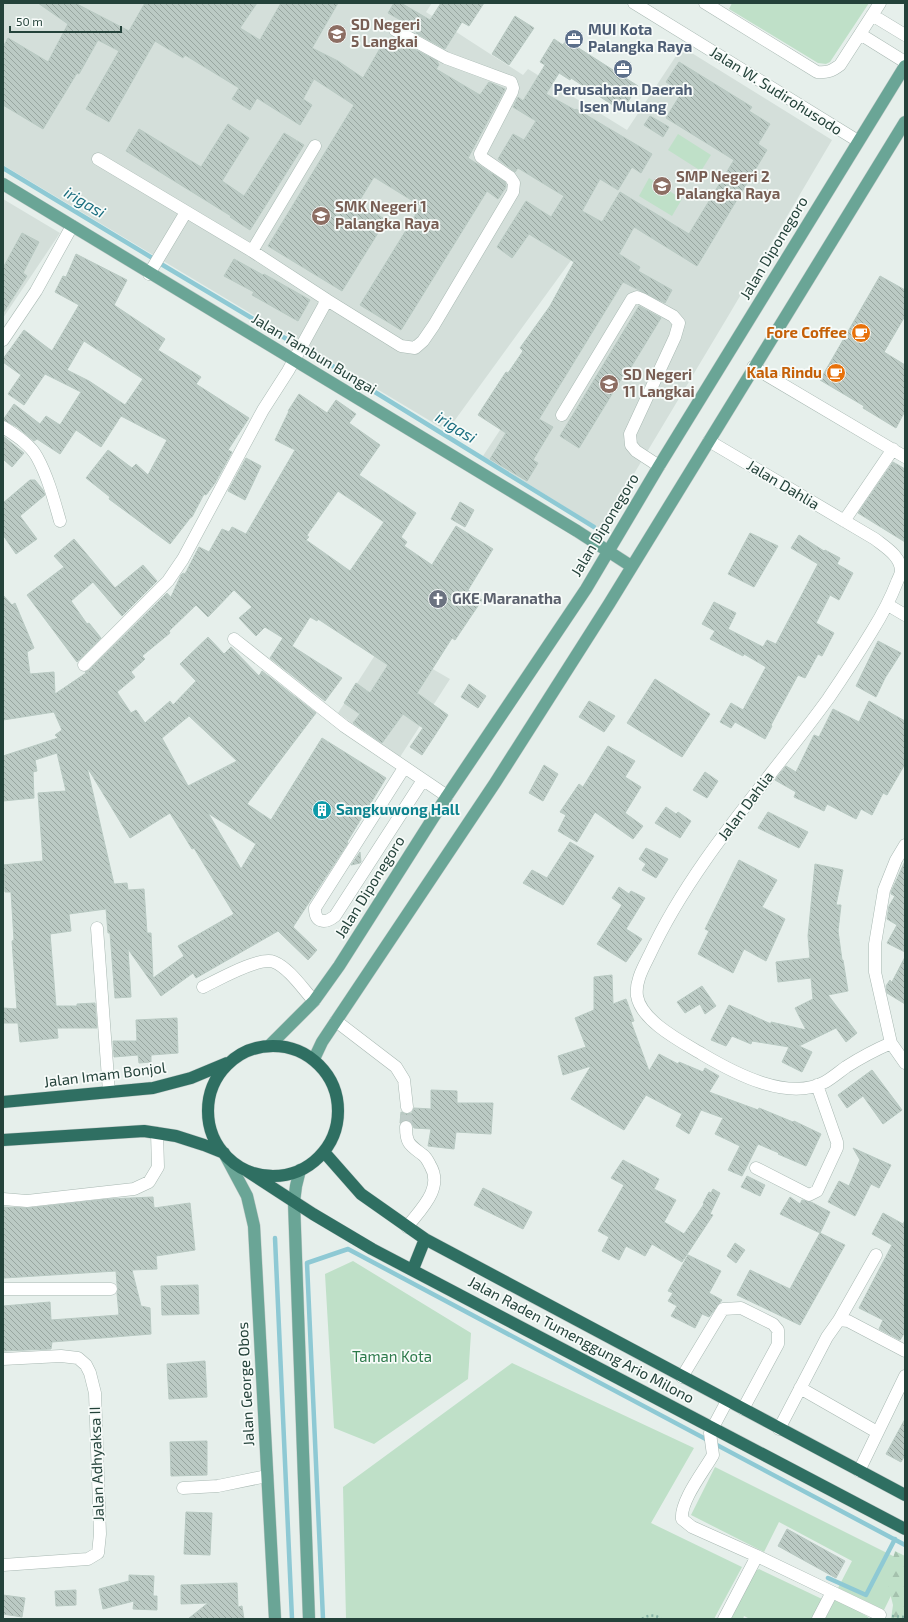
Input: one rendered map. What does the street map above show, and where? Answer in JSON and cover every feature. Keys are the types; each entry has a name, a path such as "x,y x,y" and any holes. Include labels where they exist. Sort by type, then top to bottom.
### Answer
{"highway":[{"path":"270,1045 286,1046 301,1051 314,1059 326,1071 334,1086 338,1103 338,1121 333,1137 324,1152 313,1162 290,1174 268,1176 247,1171 237,1165 224,1153 213,1135 208,1113 209,1099 214,1085 221,1072 231,1061 249,1050 270,1045"},
{"name":"Jalan Imam Bonjol","path":"3,1102 153,1088 191,1078 231,1061"},
{"path":"3,1140 144,1131 176,1136 224,1153"},
{"name":"Jalan Raden Tumenggung Ario Milono","path":"324,1152 361,1194 426,1239 905,1495"},
{"name":"Jalan Raden Tumenggung Ario Milono","path":"247,1171 294,1202 367,1246 712,1430 905,1528"},
{"path":"413,1270 426,1239"}],"main road":[{"name":"Jalan Diponegoro","path":"270,1045 314,1001 339,966 447,796 586,589 659,466 905,66"},
{"path":"314,1059 322,1042 495,783 609,604 753,367 905,122"},
{"name":"Jalan Tambun Bungai","path":"3,184 149,274 577,531 631,566"},
{"name":"Jalan George Obos","path":"224,1153 247,1196 254,1226 275,1619"},
{"path":"300,1170 294,1202 308,1619"}],"street":[{"name":"Jalan W. Sudirohusodo","path":"634,3 858,142"},
{"path":"705,3 717,7 817,72 824,73 832,71 840,65 880,3"},
{"path":"872,15 905,35"},
{"path":"98,158 252,251 401,346 415,348 423,341 434,325 513,192 514,183 510,177 481,157 480,154 513,88 511,82 446,58 395,30"},
{"path":"860,34 905,62"},
{"path":"252,251 315,146"},
{"path":"149,274 186,212"},
{"path":"3,340 36,291 72,226"},
{"path":"562,414 632,299 637,297 642,299 673,316 679,323 675,337 630,434 631,445 636,451 659,466"},
{"path":"84,665 168,581 183,559 263,410 294,361 327,300"},
{"path":"753,367 905,457"},
{"path":"3,427 19,438 37,456 47,480 60,521"},
{"name":"Jalan Dahlia","path":"709,441 875,539 890,550 898,560 901,571 888,605 828,698 698,870 657,939 639,976 637,996 644,1012 656,1024 674,1037 724,1067 754,1080 774,1086 809,1088 824,1082 867,1054 891,1043"},
{"path":"844,521 893,449"},
{"path":"888,605 905,615"},
{"path":"234,639 344,726 447,796"},
{"path":"404,768 315,908 315,914 318,919 323,922 329,921 335,916 423,780"},
{"path":"905,845 896,860 884,890 875,944 875,972 891,1043 905,1063"},
{"path":"97,928 109,1092"},
{"path":"203,987 246,966 263,962 274,962 286,970 314,1001"},
{"path":"336,1021 396,1067 404,1080 407,1107"},
{"path":"756,1168 809,1195 817,1191 834,1157 837,1142 816,1085"},
{"path":"406,1127 406,1138 410,1146 425,1156 433,1171 435,1181 432,1194 407,1227"},
{"path":"3,1199 27,1201 134,1189 149,1182 158,1167 157,1133"},
{"path":"779,1429 827,1337 839,1320 876,1255"},
{"path":"3,1289 111,1290"},
{"path":"682,1377 723,1309 741,1308 774,1324 778,1330 778,1344 743,1409"},
{"path":"839,1320 848,1321 905,1351"},
{"name":"Jalan Adhyaksa II","path":"3,1359 61,1356 78,1358 86,1365 90,1373 95,1392 100,1534 98,1553 88,1559 3,1565"},
{"path":"859,1471 905,1376"},
{"path":"800,1388 877,1432"},
{"path":"727,1401 712,1430 714,1455 687,1498 681,1512 682,1520 692,1527 757,1556 880,1615 878,1619"},
{"path":"183,1488 218,1486 267,1476"},
{"path":"724,1619 757,1556"},
{"path":"818,1619 832,1592"}],"path":[{"path":"642,1619 650,1615 661,1619"}],"shaded area":[{"name":"SMK Negeri 1 Palangka Raya","path":"3,3 432,3 426,12 467,39 523,75 528,69 627,130 682,47 832,140 601,529 483,456 619,248 588,237 447,431 3,165"},
{"path":"3,199 60,233 3,318"},
{"path":"384,641 450,679 400,757 338,713"}],"green space":[{"path":"732,3 869,3 830,62 826,64 818,63 729,9"},
{"path":"678,134 711,155 701,171 668,150"},
{"path":"649,178 682,199 672,216 639,196"},
{"name":"Taman Kota","path":"353,1261 471,1333 468,1379 374,1444 334,1428 325,1274"},
{"path":"512,1363 694,1448 651,1523 742,1567 714,1619 346,1619 343,1487"},
{"path":"715,1467 905,1562 905,1567 884,1610 838,1588 852,1561 779,1522 764,1552 691,1515"},
{"path":"895,1551 905,1556 905,1619 891,1619 893,1605 887,1581"},
{"path":"759,1569 822,1599 813,1619 750,1619 744,1616 743,1619 730,1619 755,1571"},
{"path":"837,1599 869,1619 825,1619 835,1600"}],"building":[{"path":"38,3 75,3 129,31 145,3 257,3 240,28 260,40 281,3 338,3 312,48 338,61 363,78 386,38 406,49 408,46 437,61 439,65 436,69 480,95 489,82 505,89 468,158 505,182 506,187 498,199 487,191 401,330 360,305 421,206 374,177 358,203 386,220 342,291 268,246 354,105 314,79 303,99 312,105 300,125 257,98 250,110 232,99 239,88 185,55 183,58 155,41 109,122 86,109 119,51 98,40 79,74 77,73 43,129 3,105 3,47 8,38 48,62 68,24"},
{"path":"394,3 401,3 430,20 441,3 484,3 469,26 462,22 445,49 416,33 418,30 388,13"},
{"path":"515,16 534,28 509,65 492,54"},
{"path":"567,38 579,45 577,47 638,86 622,111 571,78 570,80 559,73 546,94 575,110 576,109 652,154 641,173 632,167 618,190 600,179 582,211 602,222 620,192 689,234 734,160 666,118 682,92 666,82 679,62 752,107 749,111 770,124 758,144 767,150 697,266 634,227 619,254 640,267 638,271 672,290 665,303 623,282 539,419 553,427 533,460 538,463 527,481 490,459 506,433 478,415 506,372 508,373 523,351 520,348 550,306 574,262 529,234 512,258 497,247 526,201 551,217 564,196 518,168 515,172 498,159 513,134 524,140 536,121 513,107 518,97 523,101 545,65 540,62 554,39 563,45"},
{"path":"650,116 669,127 663,137 644,125"},
{"path":"228,124 249,138 222,181 244,196 284,133 304,145 250,230 230,217 231,216 126,151 139,129 201,167"},
{"path":"22,233 39,242 23,273 27,276 3,313 3,268"},
{"path":"76,254 127,280 114,305 165,339 158,350 201,377 196,384 249,418 228,450 232,452 215,483 206,495 204,494 192,517 170,544 109,499 110,497 86,478 108,450 132,468 136,464 148,475 167,440 121,416 101,447 76,430 60,454 37,439 34,441 17,427 3,420 14,404 40,424 46,416 60,425 81,392 45,374 24,405 8,394 21,375 3,362 3,359 24,330 52,351 79,305 55,292 63,276 66,277","holes":["84,341 143,379 125,405 89,381 67,370"]},
{"path":"234,259 310,300 298,321 252,295 254,292 224,276"},
{"path":"880,276 905,290 905,316 884,352 905,365 905,411 896,428 863,408 864,406 820,380"},
{"path":"639,306 661,318 579,448 560,436"},
{"path":"299,394 327,413 336,400 356,414 349,423 380,445 359,475 416,513 401,537 407,542 404,546 432,565 456,526 493,549 468,590 482,600 455,640 452,638 417,693 448,715 422,755 410,747 423,728 403,714 382,743 353,723 360,714 344,703 356,683 370,693 388,665 318,619 317,621 310,617 292,646 342,678 325,701 270,658 283,638 265,627 256,636 239,618 252,607 234,590 208,617 196,605 169,631 170,633 142,656 145,659 131,672 135,677 117,692 131,713 136,710 145,723 170,701 173,705 196,681 180,664 208,637 224,654 231,647 259,676 262,671 316,713 247,804 271,820 322,738 386,778 347,842 348,843 293,927 317,950 308,960 278,931 196,978 193,973 161,996 128,949 131,997 115,998 110,933 108,933 106,909 69,914 71,931 50,934 56,1006 77,1006 77,1004 95,1003 97,1028 57,1028 58,1038 20,1042 18,1023 3,1023 3,1008 17,1009 12,941 14,940 11,892 5,892 3,865 43,861 38,793 66,791 57,753 35,760 37,771 33,772 34,798 3,801 3,756 58,738 55,735 62,730 54,712 3,720 3,595 12,605 15,603 34,648 27,652 30,674 54,672 55,694 86,673 85,672 89,670 167,593 171,597 181,575 183,573 185,574 199,547 209,552 222,529 229,532 232,527 246,534 295,450 275,440 288,411","holes":["338,491 384,522 350,571 306,540 309,537 307,535","189,716 237,761 188,786 162,738","87,767 130,838 170,813 192,849 194,848 234,914 178,946 184,956 153,978 151,933 147,933 144,889 128,890 127,883 114,884","208,813 256,844 241,869"]},
{"path":"3,436 24,453 12,467 3,459"},
{"path":"246,458 261,466 245,500 228,491"},
{"path":"893,462 905,469 905,542 858,513"},
{"path":"30,480 35,480 45,495 20,516 37,539 16,554 3,535 3,503"},
{"path":"460,502 474,510 465,527 451,519"},
{"path":"750,533 778,546 754,587 728,574"},
{"path":"799,535 824,551 825,550 840,558 837,564 853,573 839,600 830,595 816,623 834,633 822,656 818,654 805,678 798,675 765,739 735,722 731,728 720,722 731,703 743,710 766,667 744,654 743,656 710,639 715,631 702,624 714,602 736,613 728,629 763,647 767,640 776,644 818,564 791,548"},
{"path":"74,539 115,588 143,565 157,581 122,616 93,582 71,601 87,624 89,623 101,638 77,662 27,595 64,567 54,556"},
{"path":"878,641 901,653 885,678 876,697 856,686"},
{"path":"655,679 710,714 682,757 627,723"},
{"path":"469,684 486,696 478,708 461,697"},
{"path":"589,701 615,716 604,732 579,717"},
{"path":"869,701 905,721 905,764 887,795 883,793 872,815 861,809 856,819 827,804 824,811 794,797 796,792 775,780 786,766 796,772 814,735 819,737 833,709 859,722"},
{"path":"608,746 635,761 625,777 641,787 625,813 643,826 633,839 595,812 577,842 558,831 566,815 560,812 579,784 583,787"},
{"path":"544,765 558,774 543,801 529,793"},
{"path":"705,772 718,781 707,798 693,790"},
{"path":"666,807 676,814 678,812 691,821 680,838 655,823"},
{"path":"768,812 808,832 799,848 758,828"},
{"path":"570,842 594,856 563,905 523,883 532,870 547,878"},
{"path":"646,848 668,859 656,878 642,870 646,864 639,859"},
{"path":"360,852 361,862 351,865"},
{"path":"739,860 777,880 762,907 785,919 766,961 744,949 733,973 698,954 709,931 705,929"},
{"path":"905,861 905,952 887,943 897,925 887,919 889,906 895,896 891,894 891,892"},
{"path":"815,864 843,870 836,905 841,905 838,931 848,991 828,995 857,1033 846,1042 836,1028 799,1046 812,1052 802,1072 782,1062 789,1047 752,1041 751,1044 732,1036 726,1046 711,1040 729,1005 771,1024 771,1022 806,1030 795,1008 813,999 811,978 778,982 776,962 810,958 808,936"},
{"path":"619,887 629,894 631,891 645,898 626,929 642,939 626,962 597,944 622,905 612,898"},
{"path":"905,957 905,1004 887,993 886,986 890,980 892,982"},
{"path":"612,975 613,1004 626,999 634,1021 631,1022 649,1071 659,1054 678,1064 679,1062 703,1072 705,1068 719,1076 709,1092 758,1110 759,1108 793,1122 794,1121 821,1134 806,1166 758,1144 742,1176 728,1170 740,1146 715,1134 723,1118 701,1110 689,1134 676,1126 682,1114 646,1095 624,1130 571,1099 591,1066 563,1075 558,1056 586,1047 575,1018 594,1010 594,977"},
{"path":"702,986 716,1006 705,1014 700,1004 685,1013 677,1002"},
{"path":"177,1018 178,1053 151,1055 151,1062 139,1063 138,1055 114,1057 113,1041 137,1041 136,1020"},
{"path":"872,1070 902,1110 883,1124 863,1096 847,1108 838,1095"},
{"path":"431,1090 457,1091 457,1103 493,1103 491,1134 456,1132 454,1149 428,1146 431,1129 414,1128 412,1123 406,1120 400,1123 401,1112 407,1114 412,1113 414,1108 431,1109"},
{"path":"853,1148 891,1165 879,1188 871,1184 855,1216 828,1202 839,1181 849,1186 860,1160"},
{"path":"623,1160 659,1179 654,1189 676,1200 664,1222 684,1234 704,1204 703,1203 709,1192 711,1193 713,1189 720,1193 710,1214 713,1215 682,1262 652,1244 645,1256 626,1246 619,1260 602,1251 609,1237 598,1231 624,1185 611,1178"},
{"path":"747,1176 765,1185 760,1196 741,1187"},
{"path":"483,1188 532,1212 523,1229 474,1205"},
{"path":"153,1197 154,1208 190,1203 195,1250 156,1256 157,1269 132,1270 141,1306 150,1308 151,1334 52,1342 51,1349 3,1351 3,1306 50,1302 51,1320 119,1315 116,1271 4,1278 3,1207 28,1208 108,1199"},
{"path":"790,1197 800,1204 802,1200 811,1202 830,1212 820,1233 780,1214"},
{"path":"883,1213 903,1224 905,1220 905,1332 900,1340 879,1329 883,1320 859,1308 892,1245 872,1234"},
{"path":"820,1233 845,1245 800,1325 737,1295 750,1270 790,1289"},
{"path":"735,1243 745,1250 736,1263 727,1256"},
{"path":"688,1255 721,1271 709,1293 722,1300 709,1317 702,1314 695,1328 671,1316 677,1306 668,1301 673,1293 668,1291"},
{"path":"198,1285 199,1314 162,1315 161,1286"},
{"path":"205,1361 207,1397 169,1399 167,1364"},
{"path":"905,1419 905,1455 901,1462 886,1454"},
{"path":"207,1441 207,1475 171,1476 170,1442"},
{"path":"186,1512 212,1513 210,1555 184,1554"},
{"path":"787,1529 845,1561 836,1578 778,1546"},
{"path":"129,1575 154,1576 153,1596 157,1596 157,1610 133,1609 134,1601 103,1609 99,1589 129,1581"},
{"path":"237,1583 238,1607 242,1606 244,1619 188,1619 208,1603 181,1604 181,1585"},
{"path":"76,1590 76,1605 56,1606 55,1591"},
{"path":"3,1595 25,1598 22,1617 3,1614"}],"waterway":[{"name":"irigasi","path":"3,168 154,259"},
{"name":"irigasi","path":"161,264 295,344"},
{"name":"irigasi","path":"305,349 594,527"},
{"path":"275,1238 292,1619"},
{"path":"323,1619 307,1263 348,1249 905,1545"},
{"path":"828,1578 866,1595 895,1539"}],"tunnel":[{"path":"406,1127 407,1107"}],"place":[{"name":"SD Negeri 5 Langkai","path":"337,34"},
{"name":"MUI Kota Palangka Raya","path":"574,39"},
{"name":"Perusahaan Daerah Isen Mulang","path":"623,69"},
{"name":"SMP Negeri 2 Palangka Raya","path":"662,186"},
{"name":"SMK Negeri 1 Palangka Raya","path":"321,216"},
{"name":"Fore Coffee","path":"861,333"},
{"name":"Kala Rindu","path":"836,373"},
{"name":"SD Negeri 11 Langkai","path":"609,384"},
{"name":"GKE Maranatha","path":"438,599"},
{"name":"Sangkuwong Hall","path":"322,810"}]}
